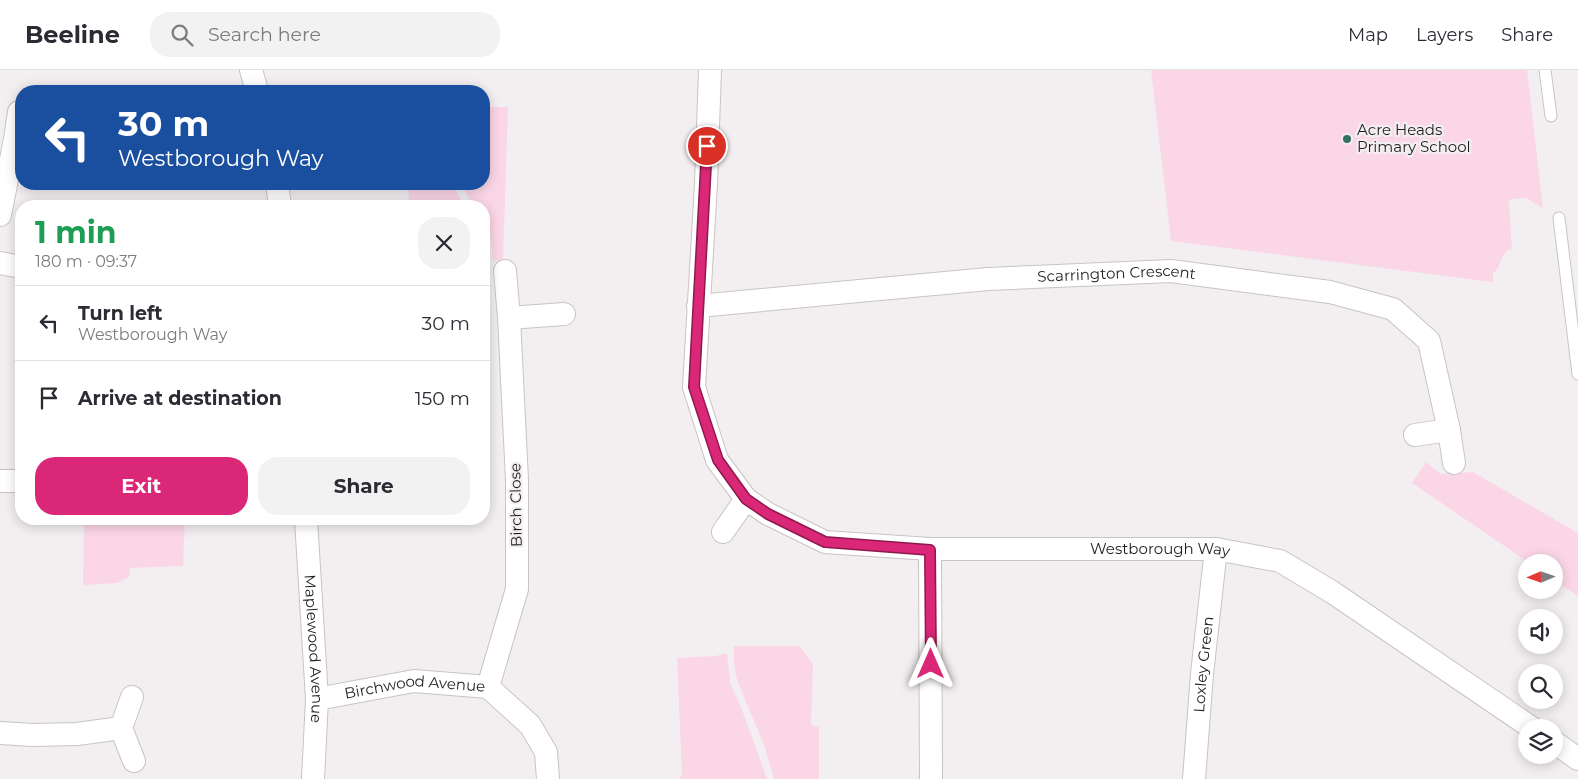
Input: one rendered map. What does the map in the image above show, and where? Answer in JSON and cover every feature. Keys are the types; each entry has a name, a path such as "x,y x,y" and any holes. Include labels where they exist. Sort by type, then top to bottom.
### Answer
{"street":[{"path":"251,70 255,85"},
{"name":"Westborough Way","path":"710,70 706,184 694,387 718,460 746,499 768,514 825,542 930,550 1216,549 1280,560 1332,592 1519,719"},
{"path":"0,215 15,139 13,112"},
{"path":"0,264 15,266"},
{"name":"Birch Close","path":"488,687 517,589 517,480 505,271"},
{"name":"Scarrington Crescent","path":"698,306 988,279 1171,272 1330,292 1393,309 1429,341 1449,430 1454,463"},
{"path":"509,318 564,314"},
{"path":"1415,435 1449,430"},
{"path":"0,481 15,481"},
{"path":"723,532 746,499"},
{"name":"Maplewood Avenue","path":"306,525 317,699 313,779"},
{"name":"Loxley Green","path":"1194,779 1202,674 1216,549"},
{"path":"930,550 931,779"},
{"name":"Birchwood Avenue","path":"317,699 414,681 488,687 530,725 546,752 548,779"},
{"path":"132,697 121,728 134,761"},
{"path":"0,733 32,735 77,734 121,728"},
{"path":"1563,748 1578,759"}],"lane":[{"path":"1545,70 1551,116"},
{"path":"1559,218 1573,282 1578,374"}],"shaded area":[{"name":"Acre Heads Primary School","path":"1151,70 1527,70 1543,208 1526,198 1511,199 1509,202 1512,248 1503,255 1493,274 1493,282 1171,241"},
{"path":"490,107 508,107 503,259 493,261 490,237 490,200 470,200 464,190 490,190"},
{"path":"408,190 456,190 461,200 409,200"},
{"path":"1426,462 1441,474 1473,472 1578,533 1578,596 1563,586 1563,554 1518,555 1412,483"},
{"path":"84,525 185,525 183,566 130,568 129,577 117,583 83,585"},
{"path":"734,646 800,646 813,665 811,725 819,727 819,779 774,779 764,745 737,680"},
{"path":"727,653 730,682 767,779 680,779 682,775 677,658 716,656"}],"place":[{"name":"Acre Heads Primary School","path":"1347,139"}],"route":[{"path":"707,146 694,387 718,460 746,499 768,514 825,542 930,550 931,664"}]}
